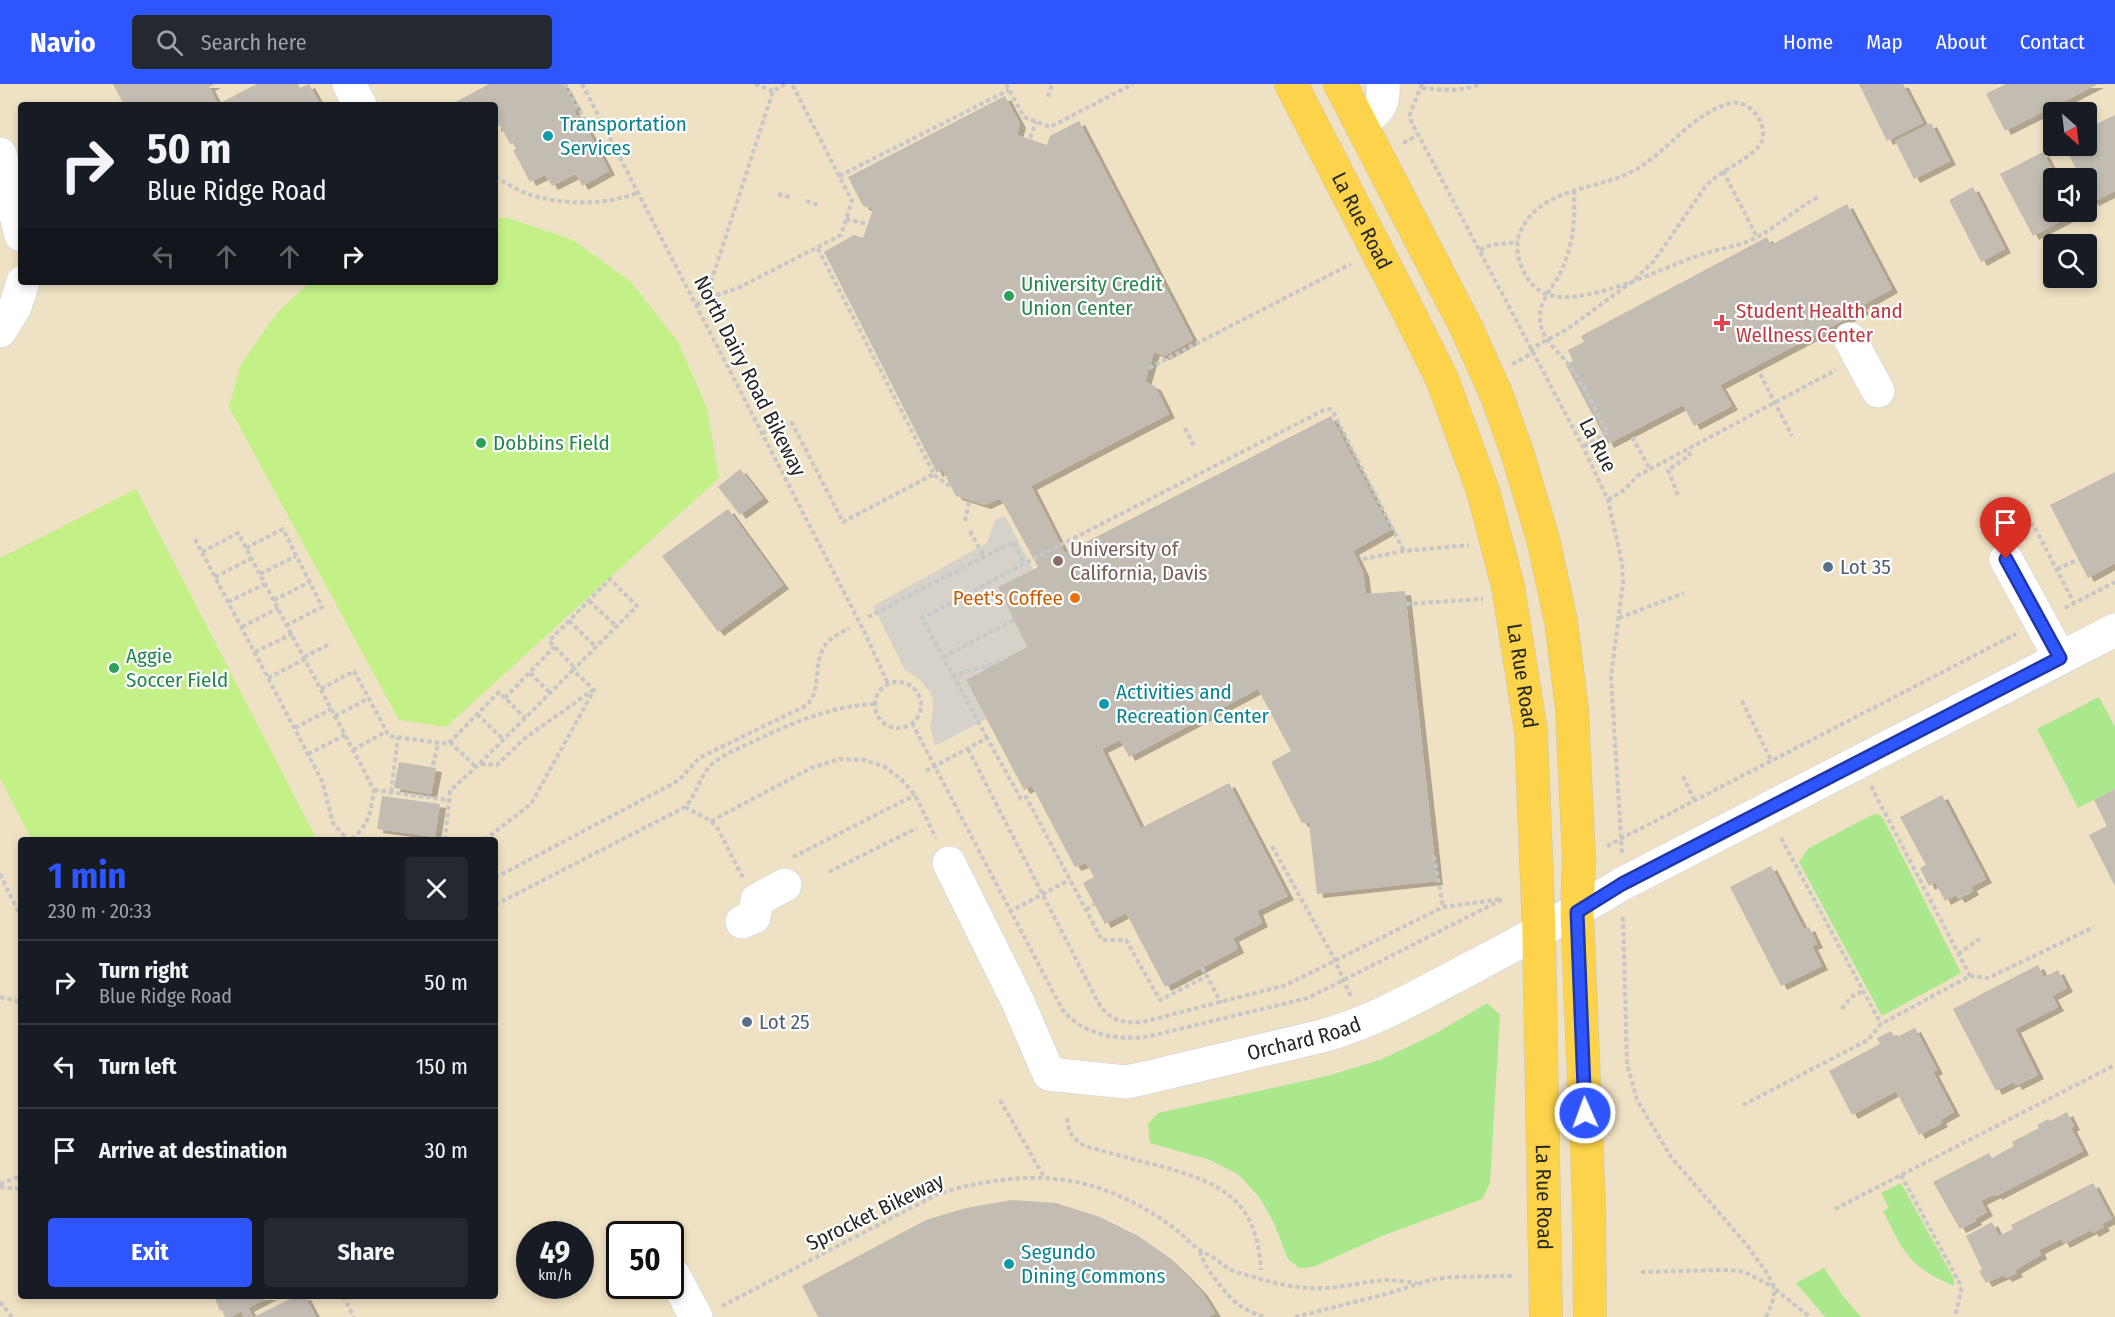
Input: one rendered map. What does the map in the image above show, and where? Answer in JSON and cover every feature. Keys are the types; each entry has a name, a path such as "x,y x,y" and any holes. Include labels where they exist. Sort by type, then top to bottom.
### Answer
{"main road":[{"name":"La Rue Road","path":"1291,84 1442,379 1483,491 1508,586 1531,731 1539,932 1546,1317"},
{"name":"La Rue Road","path":"1340,84 1467,329 1497,396 1518,455 1543,539 1561,621 1572,709 1579,859 1577,912 1590,1317"}],"street":[{"path":"349,84 358,102"},
{"path":"1360,123 1378,111 1384,94 1383,84"},
{"path":"0,154 18,223"},
{"path":"0,331 15,307 22,285"},
{"path":"1855,348 1878,391"},
{"path":"2011,546 2040,621 2060,658"},
{"name":"Orchard Road","path":"949,862 1018,1002 1049,1074 1126,1082 1350,1028 1390,1011 1577,912 1622,884 2115,630"},
{"path":"742,922 754,917 757,900 786,872"},
{"path":"684,1286 708,1312"}],"path":[{"path":"566,84 578,112 590,129"},
{"name":"North Dairy Road Bikeway","path":"582,84 880,662 888,684"},
{"path":"755,84 773,91"},
{"path":"711,297 712,279 773,91 786,84"},
{"path":"696,304 738,288 841,235 852,201 792,84"},
{"path":"1006,84 1024,117 1050,127 1132,84"},
{"path":"1048,97 1052,84"},
{"path":"1422,86 1450,91 1465,90 1481,84"},
{"name":"La Rue","path":"1422,86 1410,118 1583,447 1608,500 1622,563 1623,583 1611,677 1622,857"},
{"path":"839,177 1009,90"},
{"path":"1506,367 1526,357 1539,344 1566,330 1633,281 1654,261 1705,186 1759,146 1763,139 1763,131 1750,106 1740,102 1715,110 1694,122 1636,170 1612,182 1574,190 1552,199 1537,210 1520,230 1517,242 1518,256 1524,273 1531,283 1547,295 1577,296 1596,293 1633,281 1696,256 1757,237 1798,208 1820,196"},
{"path":"1030,138 1036,122"},
{"path":"1396,147 1418,135"},
{"path":"1723,171 1757,237"},
{"path":"498,178 529,194 554,200 607,201 628,197 638,192"},
{"path":"1574,190 1575,219 1569,254 1556,283 1541,307 1540,316 1547,340 1555,352 1572,368 1608,432 1583,447"},
{"path":"778,194 792,198"},
{"path":"806,201 818,205"},
{"path":"846,219 867,224"},
{"path":"1480,250 1491,245 1517,242"},
{"path":"818,247 934,474 950,486"},
{"path":"1149,368 1357,261"},
{"path":"1608,500 1624,490 1637,476 1775,402 1855,348"},
{"path":"1760,374 1792,435"},
{"path":"1207,976 1160,1000 1126,940 1102,940 1026,797 1021,799 922,618 1061,544 1330,409 1404,551"},
{"path":"762,433 792,423 843,522 934,474"},
{"path":"1185,428 1195,448"},
{"path":"1632,437 1650,469"},
{"path":"1678,495 1668,470 1690,455 1687,450"},
{"path":"965,521 969,501"},
{"path":"2011,546 2033,524 2074,603"},
{"path":"246,548 283,530 322,607 287,625"},
{"path":"970,531 984,557"},
{"path":"202,552 238,533 375,790 370,818 364,828 353,837"},
{"path":"195,539 322,781 333,823 346,837"},
{"path":"868,617 1013,542 1024,563"},
{"path":"1363,559 1404,551 1470,544"},
{"path":"260,574 296,556"},
{"path":"215,577 252,558"},
{"path":"2057,570 2074,561"},
{"path":"445,837 450,791 478,766 525,718 574,669 596,647 616,626 637,606 610,579 549,642 574,669 594,690"},
{"path":"274,600 310,582"},
{"path":"1602,849 2115,582"},
{"path":"228,602 265,584"},
{"path":"1619,618 1684,593"},
{"path":"1406,604 1483,599"},
{"path":"589,601 616,626"},
{"path":"242,627 278,608"},
{"path":"942,657 1014,620"},
{"path":"569,621 596,647"},
{"path":"498,876 674,783 699,758 807,705 816,691 822,650 828,642 849,628"},
{"path":"255,652 292,634"},
{"path":"268,678 330,644"},
{"path":"505,698 554,647"},
{"path":"952,676 999,662"},
{"path":"321,688 354,671 389,736 448,744 499,692 525,718"},
{"path":"530,673 550,693"},
{"path":"888,684 904,684 918,695 921,703 920,712 912,723 905,727 889,727 879,718 874,704 878,693 888,684"},
{"path":"450,742 478,766 497,765 525,738 594,690"},
{"path":"488,837 531,804 594,690"},
{"path":"335,716 369,698"},
{"path":"1742,701 1771,760"},
{"path":"498,903 685,807 694,796 707,770 720,758 794,723 850,707 874,704"},
{"path":"294,728 331,709"},
{"path":"477,714 504,740"},
{"path":"912,723 1062,1009 1077,1023 1107,1037 1127,1039 1169,1031 1308,998 1505,898 1443,907 1286,985 1143,1022 1130,1023 1114,1020 1104,1012 1098,1002 968,749"},
{"path":"353,750 387,731"},
{"path":"308,754 345,735"},
{"path":"391,792 398,737"},
{"path":"926,771 987,738"},
{"path":"433,765 438,743"},
{"path":"998,758 1005,753"},
{"path":"711,821 811,768 840,759 865,760 885,767 901,778 915,795 949,862"},
{"path":"1683,776 1694,800"},
{"path":"1868,780 1970,976"},
{"path":"375,790 448,800"},
{"path":"786,872 915,795"},
{"path":"685,807 711,821 718,829 745,882"},
{"path":"829,872 917,828"},
{"path":"1781,838 1881,1024"},
{"path":"1272,846 1345,981 1351,999 1350,1028"},
{"path":"1434,856 1443,907"},
{"path":"0,874 18,912"},
{"path":"1011,910 1069,880"},
{"path":"1086,910 1094,904"},
{"path":"1622,911 1627,1064 1637,1100 1671,1157 1746,1244 1767,1273 1775,1288 1772,1304 1766,1317"},
{"path":"1743,1105 1868,1040 1881,1024 1970,976 1988,978 2094,927"},
{"path":"1958,954 1981,938"},
{"path":"1202,968 1221,1003"},
{"path":"1842,1009 1851,997 1863,991"},
{"path":"0,997 18,1001"},
{"path":"1835,1209 2115,1065"},
{"path":"1000,1100 1044,1177"},
{"path":"1066,1118 1068,1131 1072,1138 1085,1146 1195,1176 1214,1184 1230,1195 1244,1211 1255,1232 1260,1250 1261,1270"},
{"path":"1900,1175 1960,1284 1961,1291 1955,1317"},
{"path":"0,1185 18,1177"},
{"name":"Sprocket Bikeway","path":"708,1312 940,1193 1008,1178 1044,1177 1080,1183 1117,1194 1149,1210 1175,1228 1200,1250 1233,1271 1282,1285 1326,1288 1386,1280 1417,1283"},
{"path":"0,1185 18,1188"},
{"name":"Sprocket Bikeway","path":"1200,1250 1203,1263 1236,1305 1265,1317"},
{"path":"1641,1272 1728,1270 1745,1272 1775,1288 1810,1317"},
{"name":"Sprocket Bikeway","path":"1295,1317 1390,1293 1417,1283 1452,1277 1513,1276"},
{"path":"345,1299 354,1317"},
{"path":"0,1302 12,1317"}],"shaded area":[{"name":"University of California, Davis","path":"0,84 2115,84 2115,1317 0,1317"},
{"path":"1005,516 1033,569 999,588 1027,647 966,680 986,719 935,746 930,726 933,700 930,692 918,678 905,670 873,606 987,543 995,520"}],"green space":[{"name":"Dobbins Field","path":"498,218 508,218 573,240 631,282 678,342 707,408 719,478 446,727 399,720 229,407 241,364 277,313 307,285 498,285"},
{"name":"Aggie Soccer Field","path":"136,489 315,837 30,837 0,778 0,558"},
{"path":"2099,697 2115,727 2115,789 2078,808 2037,729"},
{"path":"1878,814 1883,818 1961,973 1882,1016 1799,862 1809,848"},
{"path":"1487,1003 1500,1015 1490,1183 1482,1199 1382,1236 1313,1267 1299,1268 1288,1259 1273,1221 1259,1197 1239,1175 1210,1160 1150,1143 1148,1124 1158,1113 1327,1076 1380,1060 1433,1035"},
{"path":"1901,1183 1954,1279 1954,1286 1929,1274 1916,1264 1893,1232 1883,1211 1889,1208 1881,1193"},
{"path":"1824,1268 1861,1317 1825,1317 1796,1283"}],"building":[{"path":"113,84 215,84 209,87 217,102 122,102"},
{"path":"257,84 298,84 300,88 309,84 319,102 222,102"},
{"name":"Transportation Services","path":"489,84 563,84 577,109 574,111 577,116 580,115 609,171 582,186 576,174 552,186 545,175 530,182 513,150 516,149 513,143 510,144 500,125 498,126 498,102 456,102"},
{"path":"1859,84 1903,84 1923,123 1887,141"},
{"path":"2006,84 2098,84 2062,102 2043,102 2043,112 2005,131 1986,94"},
{"name":"Activities and Recreation Center","path":"1005,96 1020,124 1017,135 1047,145 1050,136 1079,121 1193,340 1164,356 1154,352 1145,382 1155,386 1169,414 1031,486 1065,553 1331,416 1390,530 1353,551 1363,572 1366,594 1405,591 1437,881 1317,894 1309,823 1302,823 1271,762 1291,751 1258,689 1129,757 1120,740 1102,749 1141,828 1229,783 1288,896 1257,911 1262,923 1233,938 1238,949 1165,987 1126,913 1105,924 1083,883 1094,877 1086,863 1075,867 1032,786 1024,790 966,680 1027,647 998,587 1038,567 1002,501 998,499 985,505 956,496 942,469 937,473 824,252 854,235 863,238 873,209 863,206 848,177"},
{"path":"2115,115 2115,191 2097,200 2097,168 2076,168 2069,156 2097,156 2097,124"},
{"path":"1931,123 1950,161 1914,179 1895,141"},
{"path":"2043,152 2043,156 2052,168 2043,168 2043,222 2060,222 2033,236 2000,174"},
{"path":"1973,187 2005,249 1981,262 1949,200"},
{"name":"Student Health and Wellness Center","path":"1847,204 1892,289 1861,306 1863,310 1720,385 1732,406 1694,426 1683,405 1608,444 1566,365 1573,361 1568,350 1584,342 1581,336 1767,237 1771,245"},
{"path":"740,469 763,498 740,515 718,487"},
{"path":"2115,472 2115,563 2088,578 2050,505"},
{"path":"728,509 783,585 718,632 662,556"},
{"path":"399,762 436,768 431,794 394,788"},
{"path":"2115,789 2115,886 2089,835 2107,826 2094,800"},
{"path":"1942,795 1986,879 1971,887 1973,891 1959,899 1956,895 1945,901 1935,882 1929,886 1920,868 1926,865 1900,817"},
{"path":"382,796 440,804 435,837 377,829"},
{"path":"1771,866 1804,929 1809,927 1817,944 1812,946 1822,966 1781,986 1730,887"},
{"path":"2038,965 2044,977 2058,970 2067,988 2052,996 2058,1007 2015,1029 2038,1075 2016,1086 2014,1082 1996,1091 1953,1009"},
{"path":"1915,1028 1937,1070 1933,1072 1954,1112 1940,1120 1942,1123 1919,1135 1896,1091 1852,1115 1829,1071 1880,1044 1877,1038 1891,1031 1895,1038"},
{"path":"2067,1112 2074,1126 2071,1128 2083,1151 1996,1196 1995,1194 1981,1201 1987,1212 1960,1229 1933,1182 1989,1153 1992,1158 2014,1146 2012,1142 2039,1128 2037,1125"},
{"path":"2093,1183 2112,1219 2102,1224 2104,1227 2093,1233 2091,1230 2064,1244 2061,1239 2039,1250 2041,1255 2015,1270 2017,1273 2006,1278 2004,1275 1986,1283 1979,1271 1982,1269 1966,1236 1992,1222 1999,1236 2013,1229 2011,1225"},
{"name":"Segundo Dining Commons","path":"1012,1200 1056,1203 1100,1217 1138,1236 1165,1255 1184,1273 1202,1292 1215,1313 1208,1317 818,1317 802,1286 926,1220 966,1208"},
{"path":"215,1299 265,1299 248,1308 253,1317 244,1317 241,1311 231,1317 225,1317 222,1310 220,1311"},
{"path":"290,1299 307,1299 316,1317 254,1317"}],"place":[{"name":"Transportation Services","path":"548,136"},
{"name":"University Credit Union Center","path":"1009,296"},
{"name":"Student Health and Wellness Center","path":"1722,323"},
{"name":"Dobbins Field","path":"481,443"},
{"name":"University of California, Davis","path":"1058,561"},
{"name":"Lot 35","path":"1828,567"},
{"name":"Peet's Coffee","path":"1075,598"},
{"name":"Aggie Soccer Field","path":"114,668"},
{"name":"Activities and Recreation Center","path":"1104,704"},
{"name":"Lot 25","path":"747,1022"},
{"name":"Segundo Dining Commons","path":"1009,1264"}],"route":[{"path":"1585,1113 1577,912 1622,884 2060,658 2006,559"}]}
